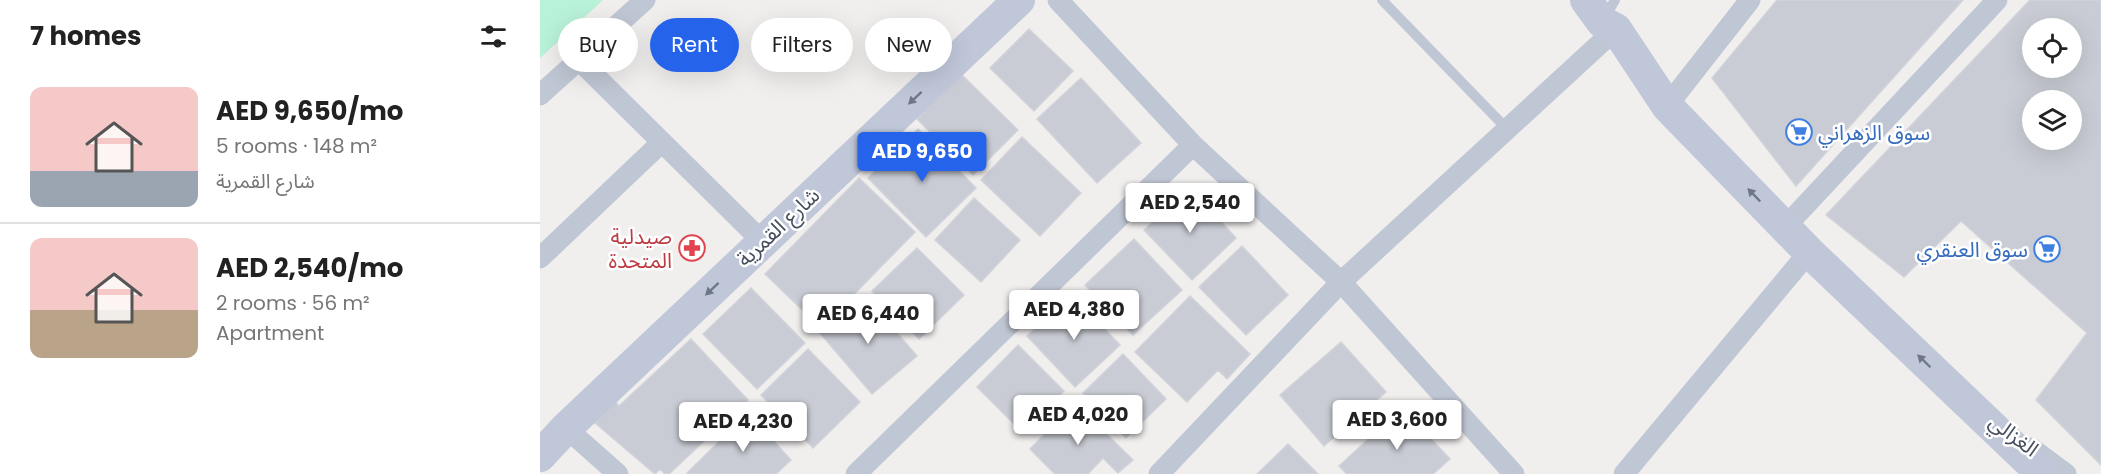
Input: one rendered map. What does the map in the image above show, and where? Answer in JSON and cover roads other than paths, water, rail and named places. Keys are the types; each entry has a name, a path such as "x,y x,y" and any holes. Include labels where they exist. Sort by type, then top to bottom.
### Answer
{"street":[{"path":"625,18 645,0"},
{"name":"شارع القمرية","path":"540,456 566,428 1019,0"},
{"path":"1058,0 1192,145 1341,282 1514,474"},
{"path":"1667,105 1750,0"},
{"path":"1785,227 1997,0"},
{"path":"1159,474 1181,466 1341,282 1507,129 1605,13 1667,105 1809,252 2042,474"},
{"path":"540,95 566,72"},
{"path":"591,72 763,242"},
{"path":"540,258 662,142"},
{"path":"856,474 1192,145"},
{"path":"1624,474 1809,252"},
{"name":"الغزالي","path":"1961,396 2066,474"},
{"path":"566,428 618,474"}],"lane":[{"path":"1382,0 1507,129"}],"place":[{"name":"سوق الزهراني","path":"1799,132"},
{"name":"صيدلية المتحدة","path":"692,248"},
{"name":"سوق العنقري","path":"2047,249"}]}
